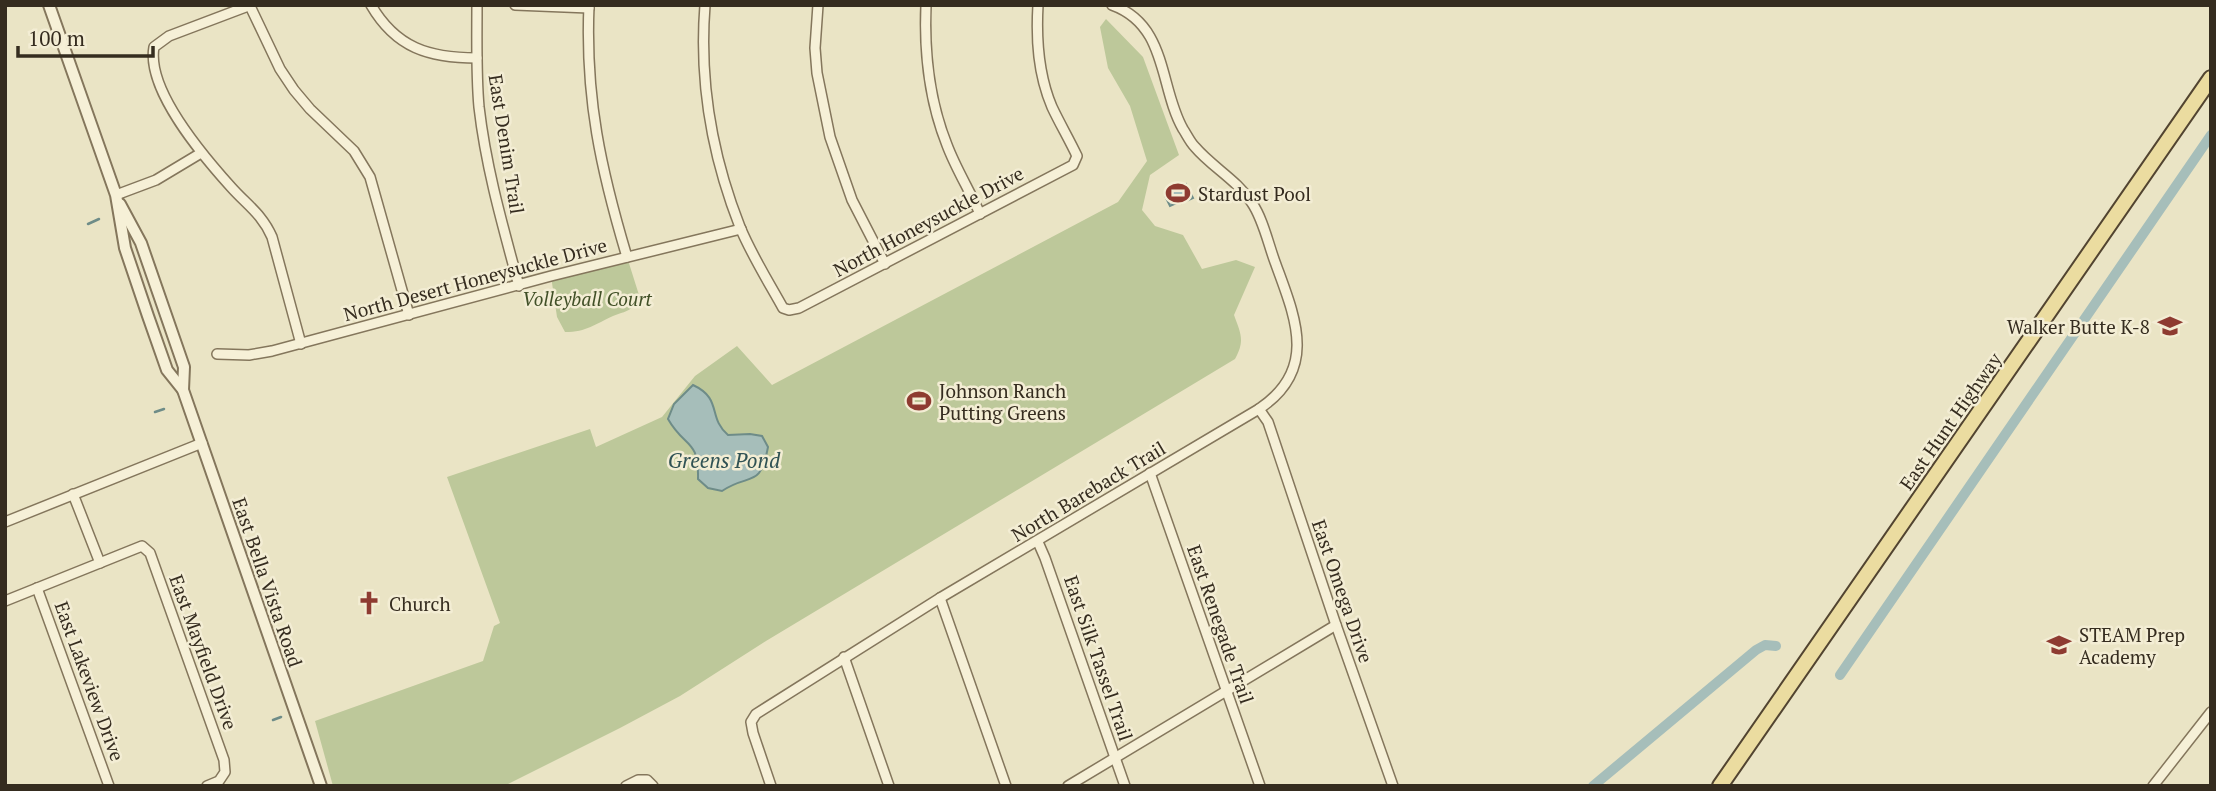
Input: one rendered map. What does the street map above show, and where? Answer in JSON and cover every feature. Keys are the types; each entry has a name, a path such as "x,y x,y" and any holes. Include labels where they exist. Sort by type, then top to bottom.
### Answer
{"main road":[{"name":"East Hunt Highway","path":"1720,786 2211,78"}],"street":[{"name":"East Bella Vista Road","path":"49,5 116,195 146,255 184,367 183,390"},
{"path":"371,5 381,21 408,45 452,58 477,58"},
{"name":"East Denim Trail","path":"477,5 479,106 503,228 519,286"},
{"path":"514,5 589,6 588,60 597,143 627,257"},
{"path":"705,5 705,85 712,132 725,183 741,229"},
{"path":"818,5 815,48 817,73 830,137 852,200 885,264"},
{"path":"926,5 926,58 937,117 947,146 980,214"},
{"name":"North Honeysuckle Drive","path":"741,229 783,307 789,310 799,308 1073,165 1077,156 1052,107 1043,79 1037,38 1038,5"},
{"name":"North Bareback Trail","path":"771,786 751,722 756,714 940,598 1259,409 1272,400 1288,380 1296,362 1298,343 1282,280 1253,204 1194,146 1179,122 1159,54 1145,28 1112,5"},
{"path":"301,344 266,223 201,153 164,93 153,55 154,47 169,36 250,6 280,69 294,90 354,151 370,177 409,315"},
{"path":"116,195 156,180 201,153"},
{"name":"East Bella Vista Road","path":"116,195 125,248 148,316 167,370 183,390 321,786"},
{"name":"North Desert Honeysuckle Drive","path":"217,355 248,355 301,344 741,229"},
{"name":"East Omega Drive","path":"1259,409 1268,422 1393,786"},
{"path":"5,522 202,443"},
{"name":"East Renegade Trail","path":"1150,473 1260,786"},
{"path":"5,601 100,563 73,494"},
{"name":"East Silk Tassel Trail","path":"1038,542 1125,786"},
{"name":"East Mayfield Drive","path":"100,563 142,546 150,553 224,760 226,772 219,781 207,786"},
{"name":"East Lakeview Drive","path":"37,588 109,786"},
{"path":"940,598 1006,786"},
{"path":"1068,786 1336,625"},
{"path":"844,657 889,786"},
{"path":"2153,786 2211,712"},
{"path":"626,786 638,780 650,783"}],"green space":[{"name":"Johnson Ranch Putting Greens","path":"1106,19 1143,57 1179,155 1150,175 1142,210 1155,226 1183,235 1202,269 1236,260 1255,267 1234,315 1241,337 1235,359 766,641 680,696 504,786 333,786 315,721 483,661 494,626 500,623 447,477 590,429 596,447 662,417 695,376 737,346 772,385 1118,202 1147,161 1130,106 1108,68 1100,27"},
{"name":"Volleyball Court","path":"627,257 639,295 634,306 585,329 565,332 557,317 551,276"}],"water":[{"name":"Stardust Pool","path":"1186,184 1193,198 1170,206 1165,196 1167,188 1175,190"},
{"name":"Greens Pond","path":"693,385 708,396 718,422 728,435 762,436 768,447 757,475 722,491 708,488 698,479 698,466 693,450 668,419 674,404"}],"waterway":[{"path":"1840,675 2211,135"},
{"path":"88,224 99,219"},
{"path":"155,412 164,409"},
{"path":"1593,786 1756,650 1765,645 1776,646"},
{"path":"273,720 281,717"}],"place":[{"name":"Stardust Pool","path":"1178,193"},
{"name":"Walker Butte K-8","path":"2170,326"},
{"name":"Johnson Ranch Putting Greens","path":"919,401"},
{"name":"Church","path":"369,603"},
{"name":"STEAM Prep Academy","path":"2059,645"}]}
